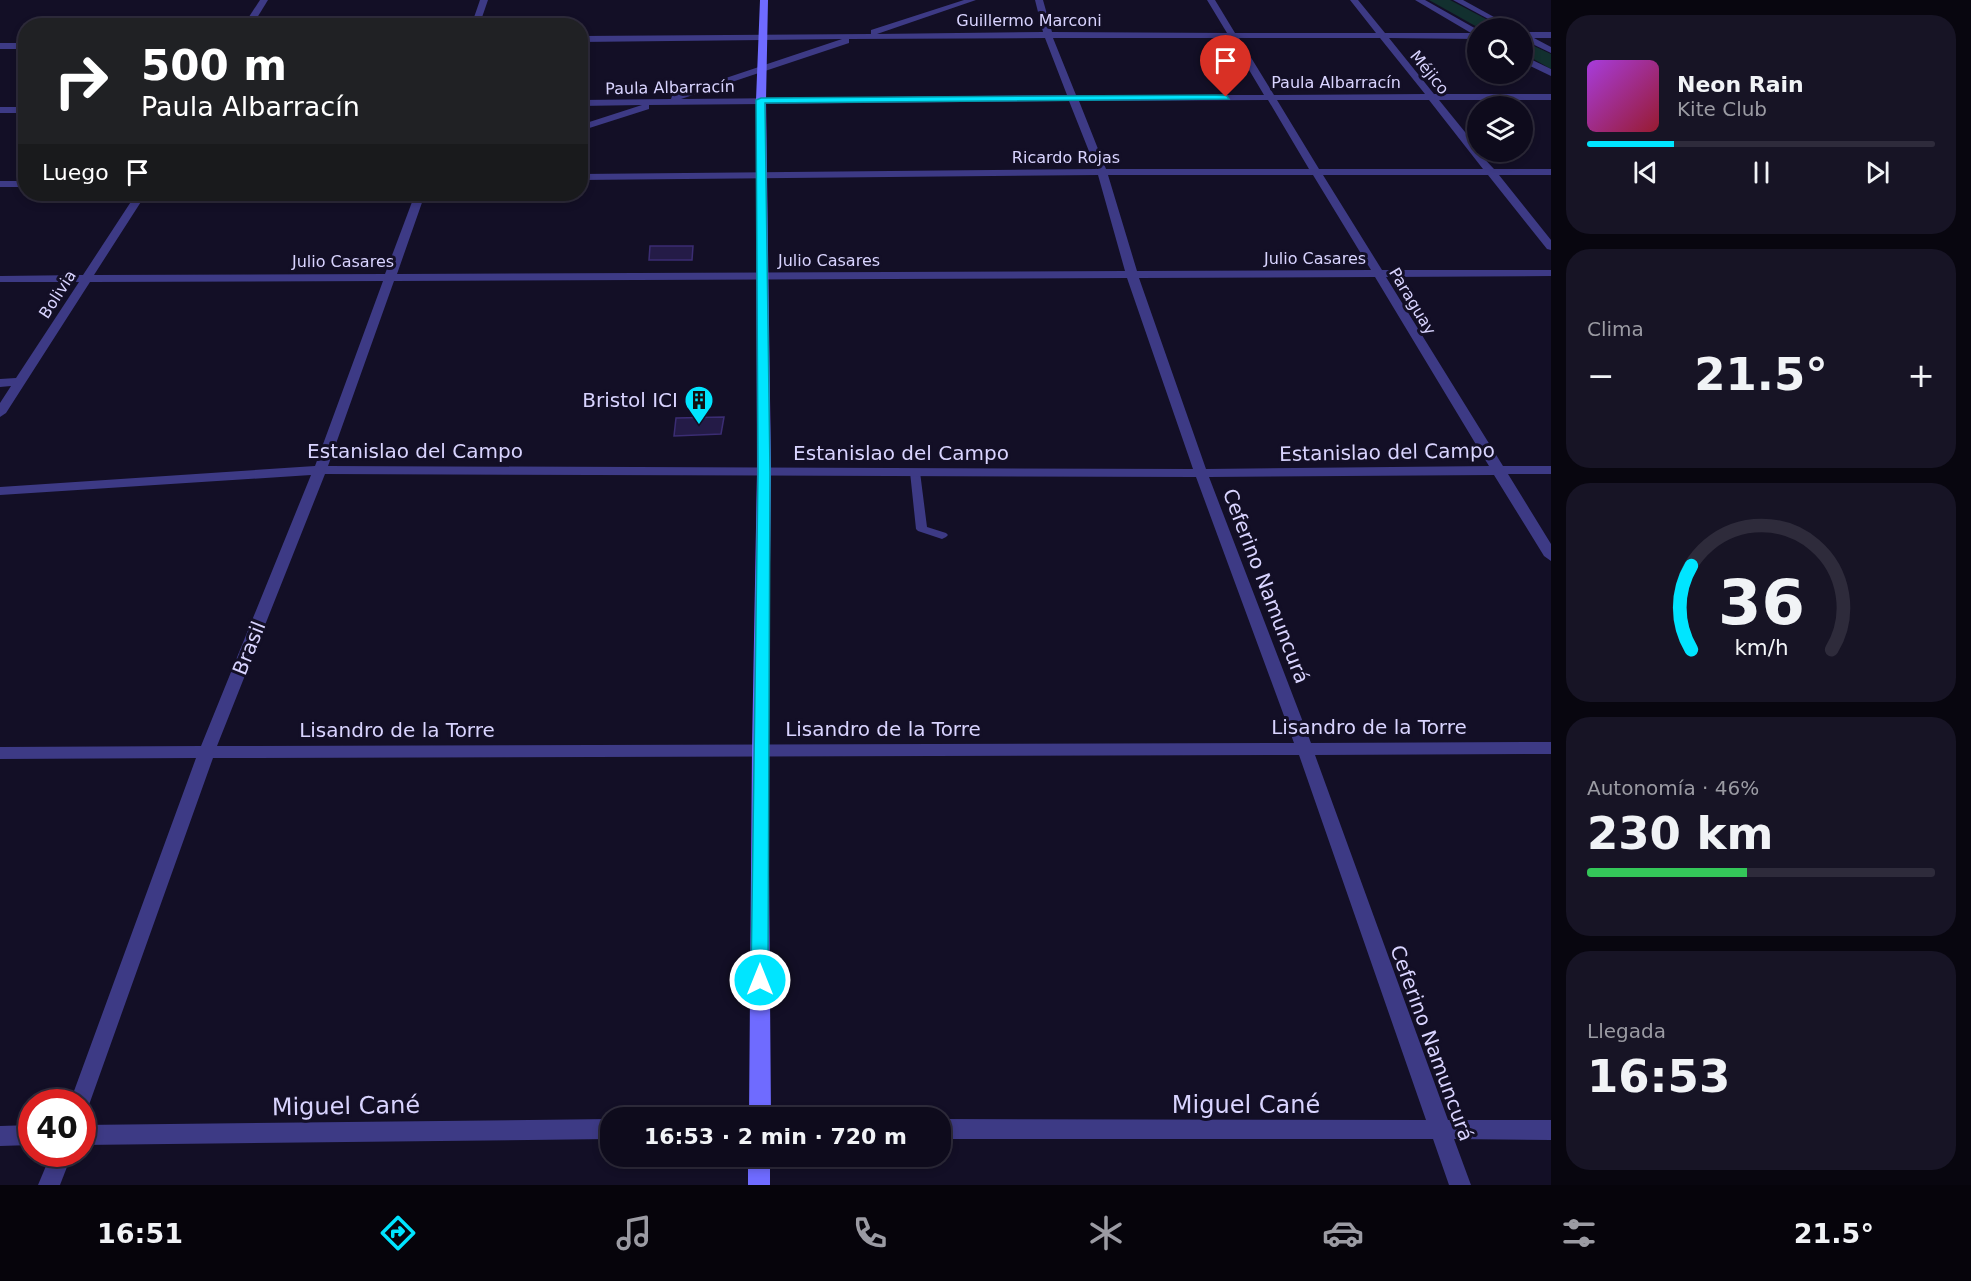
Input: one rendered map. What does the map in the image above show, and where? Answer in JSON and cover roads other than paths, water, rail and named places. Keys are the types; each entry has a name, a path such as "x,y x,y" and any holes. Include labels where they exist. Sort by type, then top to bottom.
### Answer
{"street":[{"path":"252,18 264,0"},
{"path":"478,18 484,0"},
{"path":"760,1107 760,750 764,472 761,100 764,0"},
{"path":"588,125 972,0"},
{"name":"Ceferino Namuncurá","path":"1039,0 1048,35 1102,172 1132,275 1201,473 1305,749 1460,1185"},
{"name":"Paraguay","path":"1211,0 1318,171 1377,274 1551,556"},
{"name":"Méjico","path":"1354,0 1551,247"},
{"path":"1419,0 1467,28"},
{"path":"1457,0 1491,18"},
{"name":"Guillermo Marconi","path":"588,39 1048,35 1467,35"},
{"path":"1533,35 1551,35"},
{"path":"1533,40 1551,50"},
{"path":"0,46 18,46"},
{"path":"1533,64 1551,73"},
{"name":"Paula Albarracín","path":"588,103 1072,98 1551,97"},
{"path":"0,110 18,110"},
{"name":"Ricardo Rojas","path":"588,177 1102,172 1551,172"},
{"path":"0,184 18,184"},
{"name":"Bolivia","path":"0,413 136,201"},
{"name":"Brasil","path":"85,1089 207,751 320,470 392,277 418,201"},
{"name":"Julio Casares","path":"0,279 1551,273"},
{"path":"0,383 19,382"},
{"name":"Estanislao del Campo","path":"0,491 320,470 1201,473 1551,470"},
{"name":"Lisandro de la Torre","path":"0,753 1551,748"},
{"name":"Miguel Cané","path":"96,1135 600,1129"},
{"name":"Miguel Cané","path":"951,1129 1440,1132 1551,1130"},
{"path":"0,1136 18,1136"},
{"path":"50,1185 56,1167"},
{"path":"759,1167 759,1185"}],"lane":[{"path":"915,472 922,529 942,535"}],"place":[{"name":"Bristol ICI","path":"699,426"}]}
